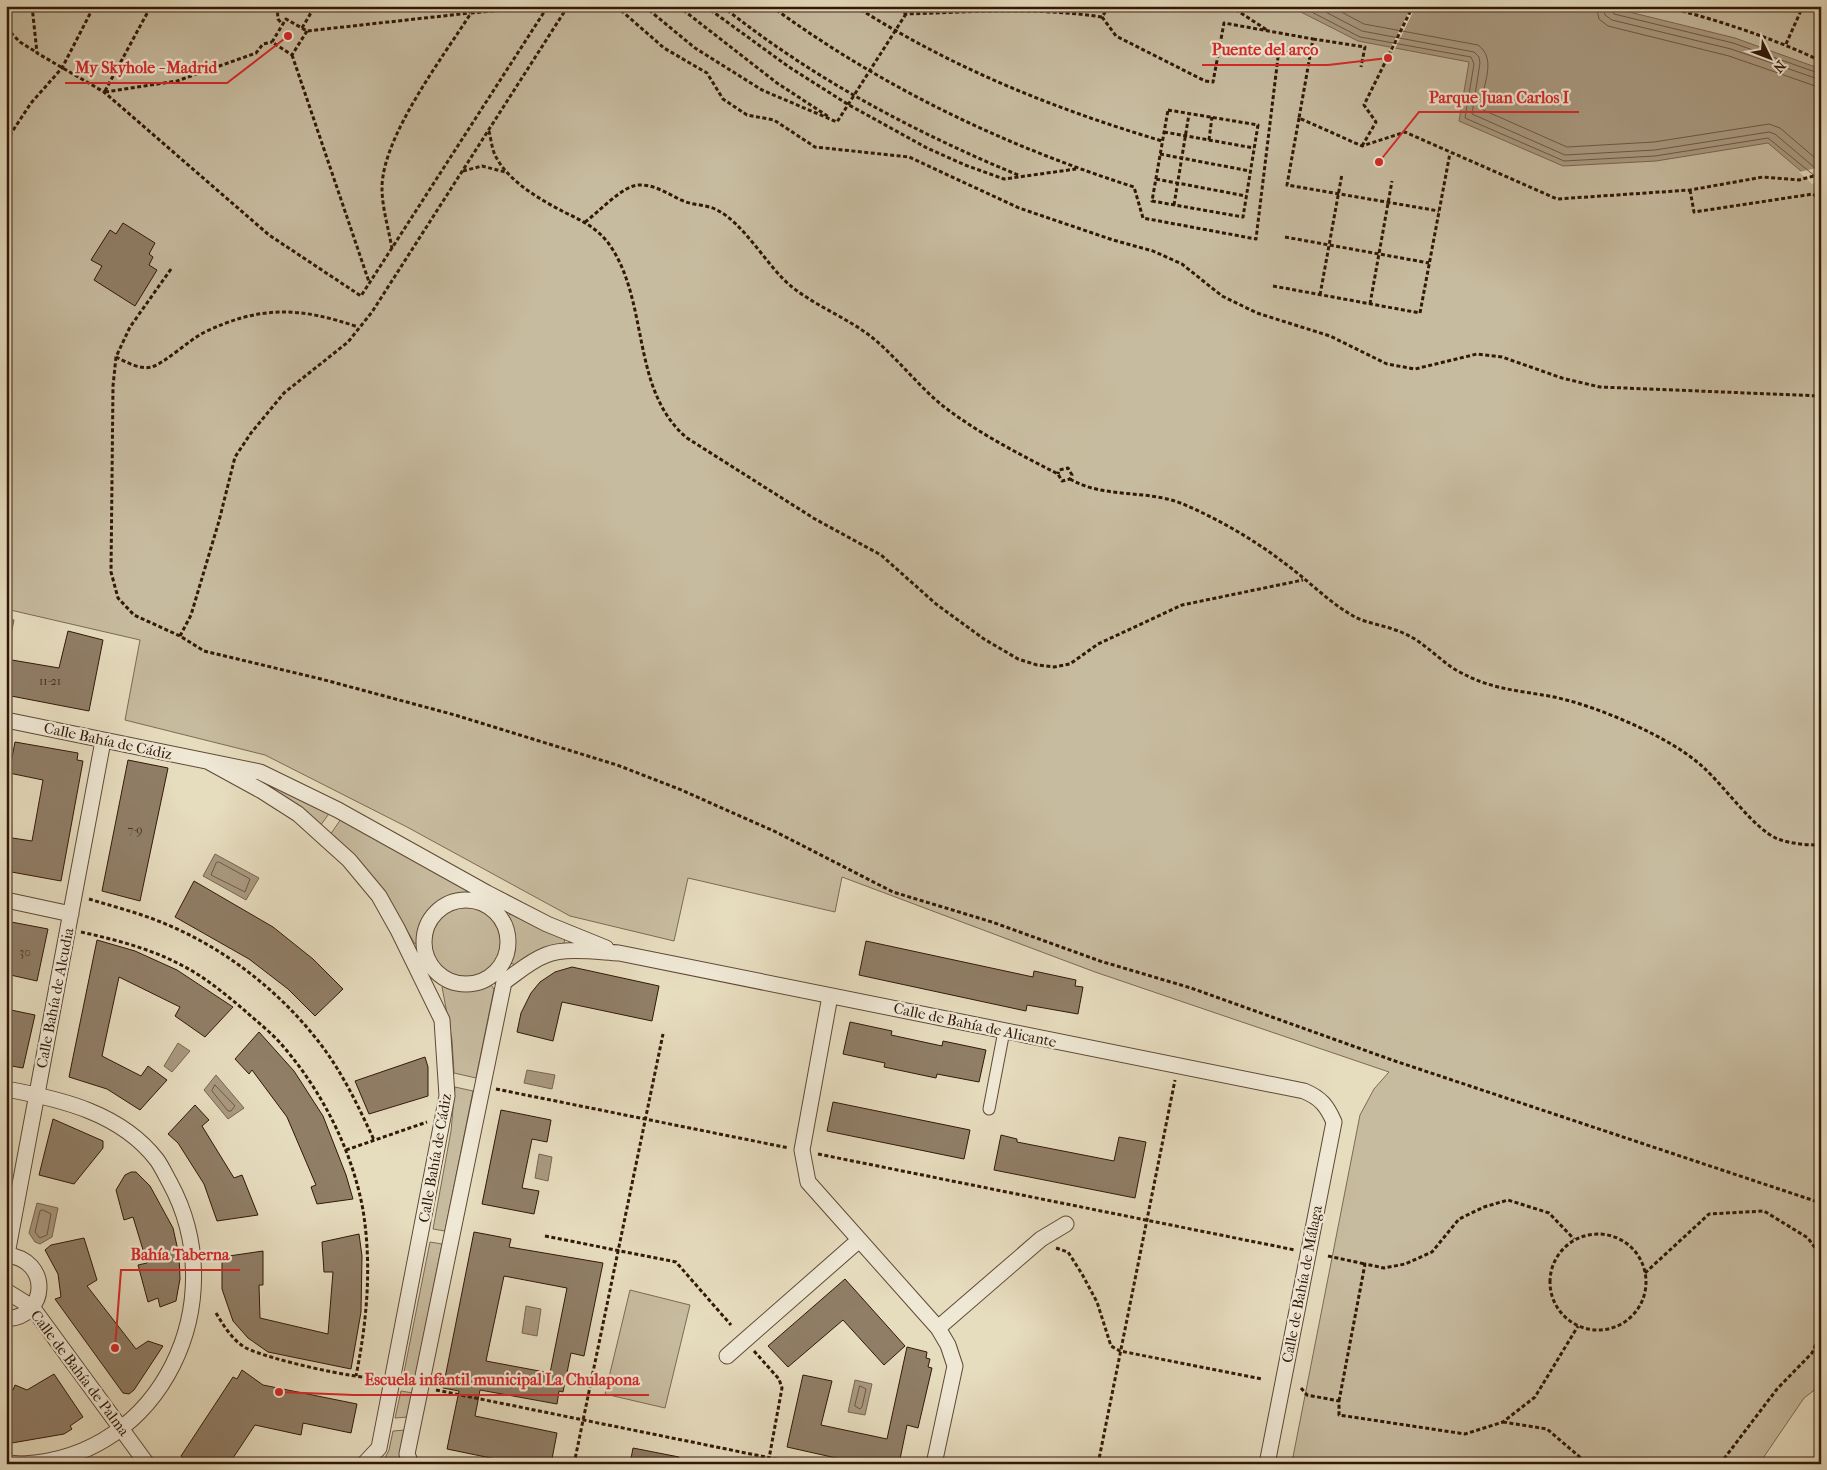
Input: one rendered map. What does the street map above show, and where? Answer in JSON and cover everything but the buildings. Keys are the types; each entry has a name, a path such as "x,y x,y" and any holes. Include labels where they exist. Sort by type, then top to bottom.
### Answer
{"street":[{"name":"Calle Bahía de Cádiz","path":"6,720 260,772 338,810 484,898"},
{"name":"Calle Bahía de Alcudia","path":"7,1254 103,741"},
{"name":"Calle Bahía de Cádiz","path":"209,762 262,791 298,814 349,860 379,896 421,962 442,1020 447,1096 379,1448 364,1464"},
{"path":"484,898 502,921 507,935 505,956 499,978 470,984 457,983 445,979 421,962 425,932 431,919 440,909 453,902 484,898"},
{"name":"Calle de Bahía de Alicante","path":"484,898 619,953"},
{"path":"6,900 71,914"},
{"name":"Calle de Bahía de Alicante","path":"499,978 548,954 583,951 619,953 1304,1091 1317,1096 1327,1106"},
{"name":"Calle Bahía de Cádiz","path":"412,1464 407,1454 499,978"},
{"path":"830,996 802,1150 808,1182 858,1241 938,1328 948,1345 955,1366 934,1464"},
{"path":"989,1109 1004,1031"},
{"path":"6,1089 37,1095 101,1114 134,1138 157,1160 182,1205 193,1247 194,1284 186,1336 171,1370 156,1394 137,1416 122,1430 75,1455 48,1462 6,1463"},
{"name":"Calle de Bahía de Málaga","path":"1267,1464 1332,1135 1334,1122 1327,1106"},
{"path":"938,1328 1041,1239 1066,1224"},
{"path":"727,1356 858,1241"},
{"path":"6,1319 25,1314 38,1298 40,1286 37,1275 30,1264 21,1258 7,1254"},
{"name":"Calle de Bahía de Palma","path":"6,1291 32,1307 147,1464"}],"path":[{"path":"32,6 37,53"},
{"path":"6,141 31,103 62,68 94,6"},
{"path":"104,92 151,6"},
{"path":"277,6 278,19 282,24"},
{"path":"302,28 315,6"},
{"path":"463,6 471,13"},
{"path":"392,249 382,188 387,157 403,121 471,13 472,6"},
{"path":"6,28 20,42 104,92 269,235 361,296 546,6"},
{"path":"272,42 286,19 307,31 546,6"},
{"path":"180,636 194,606 219,522 235,457 251,433 284,393 348,342 358,327 372,312 568,6"},
{"path":"616,6 664,48 707,73 723,99 747,115 774,120 815,148 909,157 1019,208 1113,240 1153,251 1182,264 1222,296 1257,313 1330,336 1387,364 1415,369 1476,354 1502,357 1562,378 1600,386 1821,396"},
{"path":"644,6 695,48 762,90 837,122"},
{"path":"678,6 777,83 837,122"},
{"path":"705,6 789,68 927,148 964,165 1004,179 1078,169"},
{"path":"722,6 797,61 855,97 963,152 1019,176"},
{"path":"771,6 808,33 869,72 971,126 1078,169 1134,187 1144,218 1256,239 1279,49 1310,54"},
{"path":"855,6 894,31 958,65 1024,95 1093,120 1162,141"},
{"path":"903,6 905,14"},
{"path":"837,122 850,105 910,6"},
{"path":"1102,17 1109,6"},
{"path":"1230,6 1269,31"},
{"path":"1362,146 1376,122 1364,105 1413,6"},
{"path":"1664,6 1720,20 1786,45 1821,61"},
{"path":"1786,45 1803,6"},
{"path":"905,14 1016,10 1063,11 1102,17 1116,36 1205,81 1213,82 1224,23 1365,47 1362,67"},
{"path":"292,55 307,31"},
{"path":"1313,39 1287,185 1439,211"},
{"path":"104,92 178,81 256,53 263,44 272,42 292,55 370,283"},
{"path":"1168,110 1258,125 1243,217 1152,201 1164,132 1168,110"},
{"path":"1174,205 1190,114"},
{"path":"1209,140 1212,117"},
{"path":"1299,118 1362,146 1405,132 1557,199 1690,190 1763,177 1799,180 1821,174"},
{"path":"489,131 495,155 505,172"},
{"path":"1164,132 1254,148"},
{"path":"1273,286 1420,313 1450,153"},
{"path":"1160,154 1250,171"},
{"path":"463,171 482,166 505,172 545,202 585,222 599,232 610,244 624,271 632,294 640,345 660,403 666,417 674,428 815,519 881,555 936,604 984,639 1018,659 1037,665 1054,667 1070,664 1098,644 1182,605 1303,580"},
{"path":"1320,295 1342,174"},
{"path":"1156,178 1246,196"},
{"path":"1370,304 1392,181"},
{"path":"585,222 601,211 622,191 638,184 656,187 685,202 715,209 729,218 790,285 815,304 867,334 888,351 942,405 973,426 1058,474 1062,481 1070,479 1081,485 1163,498 1182,504 1258,544 1285,563 1303,580 1355,617 1404,633 1455,669 1485,684 1514,692 1553,697 1581,704 1644,730 1674,745 1703,767 1764,832 1779,839 1801,844 1821,845"},
{"path":"1690,190 1694,212 1814,194 1821,200"},
{"path":"1285,237 1429,263"},
{"path":"171,269 130,327 116,357 113,386 111,572 118,598 134,616 180,636 204,651 321,679 455,715 617,765 679,789 776,832 893,892 992,922 1100,961 1190,988 1384,1057 1821,1203"},
{"path":"116,357 133,365 152,367 203,334 246,316 278,311 323,315 358,327"},
{"path":"1058,474 1063,467 1068,468 1071,471 1070,479"},
{"path":"85,898 169,925 213,948 254,976 290,1010 327,1053 355,1099 374,1140"},
{"path":"78,931 145,949 186,967 220,989 282,1044 313,1084 346,1150 363,1210 368,1284 365,1330 356,1376"},
{"path":"574,1464 663,1034"},
{"path":"1098,1464 1174,1082"},
{"path":"495,1089 791,1148"},
{"path":"346,1150 430,1121"},
{"path":"810,1152 1147,1218 1295,1250"},
{"path":"1328,1256 1384,1268 1405,1264 1432,1252 1459,1220 1484,1208 1508,1200 1549,1214 1574,1239"},
{"path":"1645,1273 1709,1214 1764,1211 1808,1238 1821,1256"},
{"path":"1595,1233 1612,1235 1628,1244 1639,1257 1645,1273 1643,1299 1634,1314 1621,1324 1611,1328 1594,1330 1578,1326 1561,1313 1552,1299 1549,1282 1552,1266 1561,1250 1574,1239 1595,1233"},
{"path":"545,1236 676,1262 731,1325"},
{"path":"1052,1246 1068,1252 1082,1274 1097,1302 1112,1346 1120,1351 1262,1379"},
{"path":"1365,1264 1339,1402 1339,1415 1465,1434 1503,1422 1535,1397 1578,1326"},
{"path":"216,1313 230,1335 246,1348 275,1358 356,1376 379,1378"},
{"path":"1720,1464 1777,1389 1812,1353 1821,1333"},
{"path":"753,1350 779,1379 782,1388 768,1464"},
{"path":"1300,1388 1307,1395 1339,1402"},
{"path":"431,1390 800,1464"},
{"path":"1503,1422 1547,1429 1588,1464"}],"shaded area":[{"path":"6,6 1821,6 1821,1385 1804,1398 1759,1464 1302,1464 1292,1462 1360,1115 1374,1089 1389,1072 1095,972 842,877 835,912 688,878 674,941 570,916 407,827 265,755 125,720 140,640 6,609"},
{"path":"262,780 331,811 320,826 259,782"},
{"path":"343,816 471,890 471,894 469,896 449,899 434,909 424,924 419,943 415,944 386,895 330,835"},
{"path":"472,906 491,916 499,928 501,942 499,956 491,968 479,976 458,978 439,968 431,956 429,935 439,916 451,908"},
{"path":"512,913 565,937 564,944 516,965 510,963 512,942 506,917"},
{"path":"489,982 494,989 476,1078 454,1073 452,1040 442,987 447,984 470,988"},
{"path":"455,1087 473,1091 445,1231 433,1229 451,1131"},
{"path":"430,1242 442,1244 415,1380 403,1377"},
{"path":"630,1290 690,1305 665,1408 605,1394"},
{"path":"401,1391 413,1393 408,1417 395,1418"},
{"path":"406,1430 401,1453 402,1464 382,1464 389,1450 393,1431"}],"water":[{"path":"1289,6 1605,6 1735,38 1821,69 1821,188 1768,143 1656,161 1563,166 1459,121 1469,62 1358,41"},
{"path":"6,618 14,620 11,635 6,635"},
{"path":"215,854 259,878 246,900 203,876"},
{"path":"178,1043 190,1051 172,1072 164,1066"},
{"path":"527,1070 555,1075 552,1089 524,1083"},
{"path":"216,1075 244,1108 228,1119 204,1090"},
{"path":"539,1154 552,1157 548,1181 535,1178"},
{"path":"37,1203 58,1208 52,1237 40,1244 35,1242 29,1233"},
{"path":"526,1306 541,1309 537,1336 522,1333"},
{"path":"855,1380 872,1384 865,1415 848,1412"}],"pier":[{"path":"1412,6 1421,6 1418,12 1414,10 1394,51 1389,50"},
{"path":"1821,167 1821,181 1812,184 1799,172"}],"place":[{"name":"My Skyhole - Madrid","path":"288,36"},
{"name":"Puente del arco","path":"1388,58"},
{"name":"Parque Juan Carlos I","path":"1379,162"},
{"name":"Bahía Taberna","path":"115,1348"},
{"name":"Escuela infantil municipal La Chulapona","path":"279,1392"}]}
